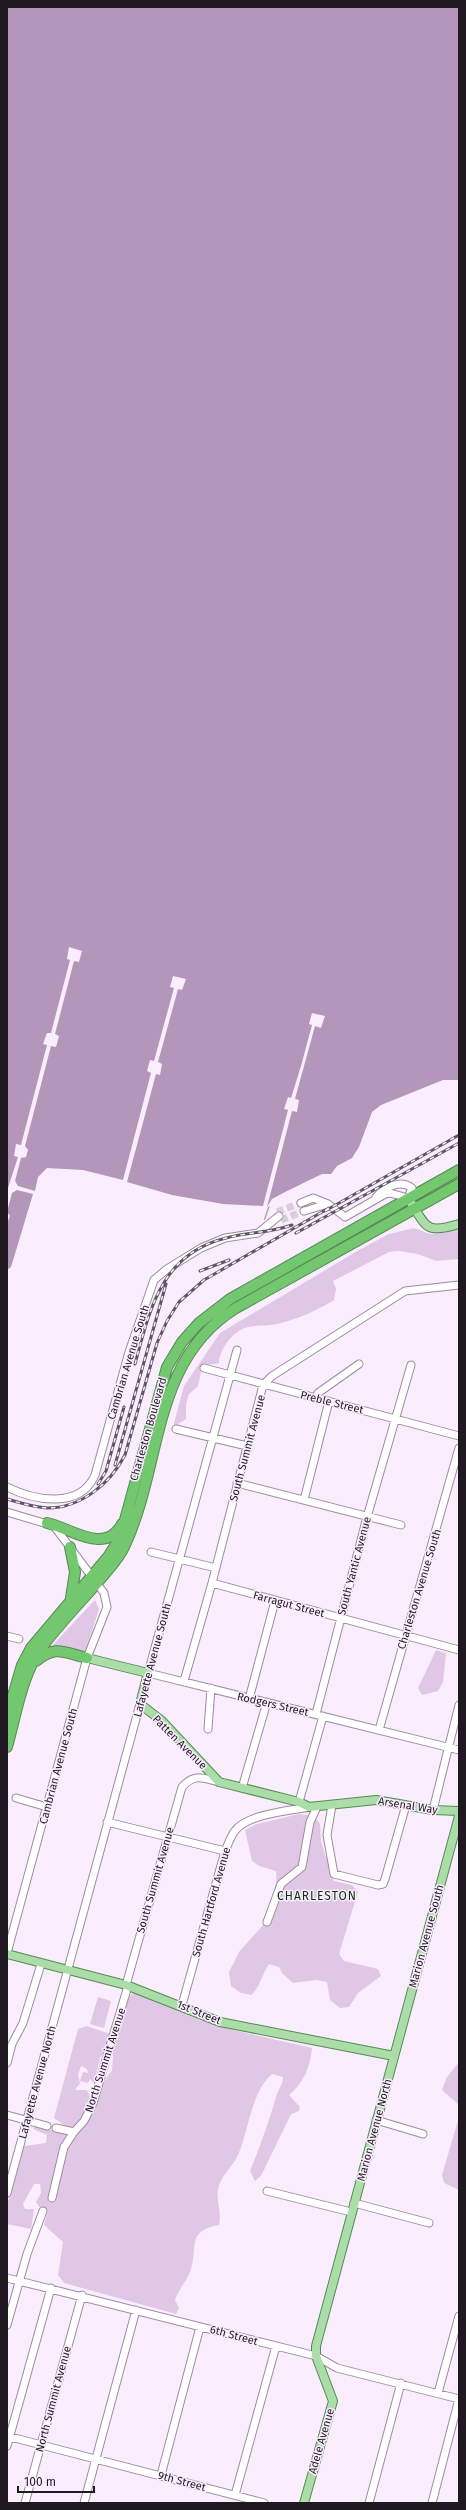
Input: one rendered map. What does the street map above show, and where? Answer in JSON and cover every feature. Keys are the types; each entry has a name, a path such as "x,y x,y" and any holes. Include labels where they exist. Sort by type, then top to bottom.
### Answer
{"highway":[{"name":"Charleston Boulevard","path":"7,1747 33,1663 42,1646 95,1579 120,1538 162,1383 172,1358 187,1335 209,1313 230,1299 459,1170"},
{"name":"Charleston Boulevard","path":"7,1716 26,1657 70,1599 117,1559 131,1533 172,1386 181,1364 201,1336 236,1308 459,1184"},
{"path":"47,1523 62,1526 88,1539 100,1540 116,1532 125,1519"},
{"path":"70,1547 75,1572 70,1599"},
{"path":"33,1663 46,1653 57,1650 87,1658"}],"main road":[{"path":"408,1198 431,1228 437,1230 459,1224"},
{"name":"Rodgers Street","path":"87,1658 148,1673"},
{"name":"Lafayette Avenue South","path":"140,1704 148,1673"},
{"name":"Patten Avenue","path":"140,1704 162,1721 219,1782 299,1802 313,1807"},
{"name":"Arsenal Way","path":"313,1807 376,1800 433,1810 459,1811"},
{"name":"Marion Avenue South","path":"394,2056 459,1816"},
{"name":"1st Street","path":"7,1953 41,1964 127,1985 182,2005 210,2018 232,2025 394,2056"},
{"name":"Marion Avenue North","path":"351,2212 394,2056"},
{"path":"316,2356 316,2346 351,2212"},
{"name":"Adele Avenue","path":"304,2503 333,2401 316,2356"}],"street":[{"path":"303,1207 328,1204 345,1217 376,1197 390,1193 408,1198 412,1188 403,1184 381,1191 376,1197"},
{"name":"Cambrian Avenue South","path":"7,1487 33,1497 50,1500 72,1496 89,1485 95,1476 129,1352 154,1280 167,1269 206,1245 225,1238 258,1233 279,1216"},
{"name":"South Summit Avenue","path":"184,1681 212,1583 263,1385 272,1376 405,1291 459,1285"},
{"name":"Lafayette Avenue South","path":"148,1673 236,1350"},
{"path":"316,1398 318,1393 359,1364"},
{"name":"South Yantic Avenue","path":"299,1802 320,1715 341,1617 367,1516 411,1365"},
{"name":"Preble Street","path":"204,1368 230,1374 263,1385 396,1418 459,1436"},
{"path":"304,1500 329,1401"},
{"path":"176,1429 247,1446"},
{"name":"Charleston Avenue South","path":"379,1730 459,1448"},
{"path":"237,1483 401,1525"},
{"path":"7,1512 47,1523"},
{"name":"Cambrian Avenue South","path":"7,1953 87,1658 107,1607 104,1593 95,1579 54,1526 47,1523"},
{"path":"151,1552 216,1568"},
{"name":"Farragut Street","path":"212,1583 459,1650"},
{"path":"249,1699 275,1601"},
{"path":"7,1636 19,1639"},
{"name":"Rodgers Street","path":"148,1673 459,1750"},
{"path":"208,1729 211,1688"},
{"path":"242,1788 266,1702"},
{"name":"Lafayette Avenue South","path":"66,1970 140,1704"},
{"path":"433,1810 450,1748 459,1705"},
{"name":"South Summit Avenue","path":"127,1985 167,1843 167,1836 182,1787 190,1778"},
{"name":"Patten Avenue","path":"190,1778 219,1782"},
{"path":"16,1798 47,1807"},
{"path":"332,1805 327,1835 334,1874 378,1885 383,1884 386,1880 406,1805"},
{"path":"267,1922 282,1884 302,1866 313,1807"},
{"name":"South Hartford Avenue","path":"182,2005 225,1852 234,1832 241,1824 252,1819 313,1807"},
{"path":"108,1822 225,1852"},
{"path":"7,2063 12,2044 23,2023 41,1964"},
{"name":"Lafayette Avenue North","path":"7,2193 66,1970"},
{"name":"North Summit Avenue","path":"52,2198 64,2147 74,2132 84,2121 93,2103 127,1985"},
{"path":"7,2115 47,2126"},
{"path":"376,2120 422,2134"},
{"path":"56,2128 74,2132"},
{"path":"267,2192 351,2212"},
{"path":"354,2203 429,2223"},
{"path":"7,2325 19,2281 43,2212"},
{"name":"6th Street","path":"7,2278 82,2295 316,2356 337,2368 401,2383 459,2399"},
{"path":"7,2446 8,2436 51,2288"},
{"name":"North Summit Avenue","path":"25,2503 82,2295"},
{"path":"84,2503 136,2310"},
{"path":"438,2393 459,2316"},
{"path":"161,2475 200,2327"},
{"path":"235,2495 276,2346"},
{"path":"369,2503 401,2383"},
{"path":"432,2503 459,2399"},
{"name":"9th Street","path":"8,2436 264,2503"}],"shaded area":[{"path":"7,7 459,7 459,1091 448,1086 377,1117 351,1168 271,1203 265,1220 48,1175 14,1273 7,1277"},
{"path":"414,1228 430,1234 459,1229 459,1259 436,1261 418,1254 399,1251 389,1252 333,1281 336,1289 334,1300 322,1307 281,1323 243,1329 233,1336 224,1346 219,1363 202,1366 198,1386 189,1394 186,1404 186,1419 173,1427 184,1386 220,1333 359,1250 389,1234"},
{"path":"95,1600 99,1609 85,1653 50,1648"},
{"path":"436,1650 446,1653 443,1682 438,1691 422,1695 418,1688"},
{"path":"299,1814 314,1816 320,1824 321,1842 334,1881 352,1885 358,1892 339,1954 344,1961 378,1969 381,1976 358,1993 349,2007 340,2008 330,2000 327,1982 316,1980 293,1983 282,1973 279,1967 269,1964 257,1989 251,1995 241,1993 231,1986 229,1972 239,1952 272,1915 272,1904 276,1882 276,1871 259,1866 252,1861 245,1830 257,1824"},
{"path":"134,1992 200,2020 233,2030 312,2048 308,2068 299,2085 289,2095 300,2107 299,2111 291,2114 261,2176 255,2181 250,2171 283,2077 272,2074 259,2091 238,2155 219,2185 219,2225 208,2228 197,2236 190,2272 175,2300 179,2308 176,2314 64,2283 58,2275 63,2242 44,2225 48,2211 39,2207 36,2202 41,2193 40,2184 34,2184 23,2204 25,2209 34,2209 31,2229 7,2224 7,2205 24,2146 46,2143 47,2135 33,2129 36,2126 59,2132 64,2125 54,2118 78,2029 87,2026 110,2034 107,2048 100,2058 94,2083 90,2079 88,2083 80,2081 83,2072 88,2073 87,2069 81,2066 78,2075 80,2083 75,2090 87,2090 90,2097 86,2105 92,2108 103,2084 112,2071 113,2057 111,2050 128,1998"},
{"path":"98,1997 111,2001 104,2028 90,2024"},
{"path":"459,2062 459,2105 442,2090 447,2077"},
{"path":"459,2117 459,2190 444,2183 442,2175"}],"pier":[{"path":"69,947 82,951 79,962 74,961 55,1034 59,1036 56,1047 51,1046 25,1146 28,1150 26,1157 21,1158 15,1181 18,1186 35,1191 38,1177 47,1168 83,1170 123,1180 151,1073 147,1071 150,1060 154,1061 174,988 170,987 173,976 186,979 182,990 178,989 158,1062 162,1064 160,1075 156,1074 127,1182 172,1195 223,1204 263,1206 288,1110 284,1109 288,1097 291,1098 301,1066 312,1025 309,1024 312,1013 325,1016 321,1028 315,1026 295,1099 299,1100 297,1112 292,1111 267,1207 272,1199 322,1174 331,1174 337,1166 352,1158 359,1147 372,1112 381,1105 443,1080 459,1080 459,1093 448,1088 379,1118 361,1160 353,1169 322,1186 268,1207 263,1222 258,1219 250,1221 226,1220 110,1189 49,1177 15,1274 7,1279 7,1270 11,1267 33,1194 17,1190 12,1193 7,1212 7,1191 18,1157 14,1156 16,1144 21,1145 47,1045 43,1044 47,1033 51,1033 70,960 67,959"},
{"path":"7,1212 10,1216 7,1224"}],"tunnel":[{"path":"277,1212 301,1203"},
{"path":"281,1220 304,1211"}],"railway":[{"path":"325,1211 459,1135"},
{"path":"296,1233 459,1143"},
{"path":"7,1499 37,1507 59,1507 83,1499 103,1485 119,1466 125,1455 157,1343 167,1321 179,1302 204,1280 329,1208"},
{"path":"135,1364 146,1323 153,1304 162,1286 173,1270 186,1257 204,1246 226,1238 276,1230 292,1225"},
{"path":"200,1271 229,1260"},
{"path":"115,1465 166,1284"},
{"path":"98,1484 106,1471 124,1407"}],"district":[{"name":"CHARLESTON","path":"317,1896"}]}
